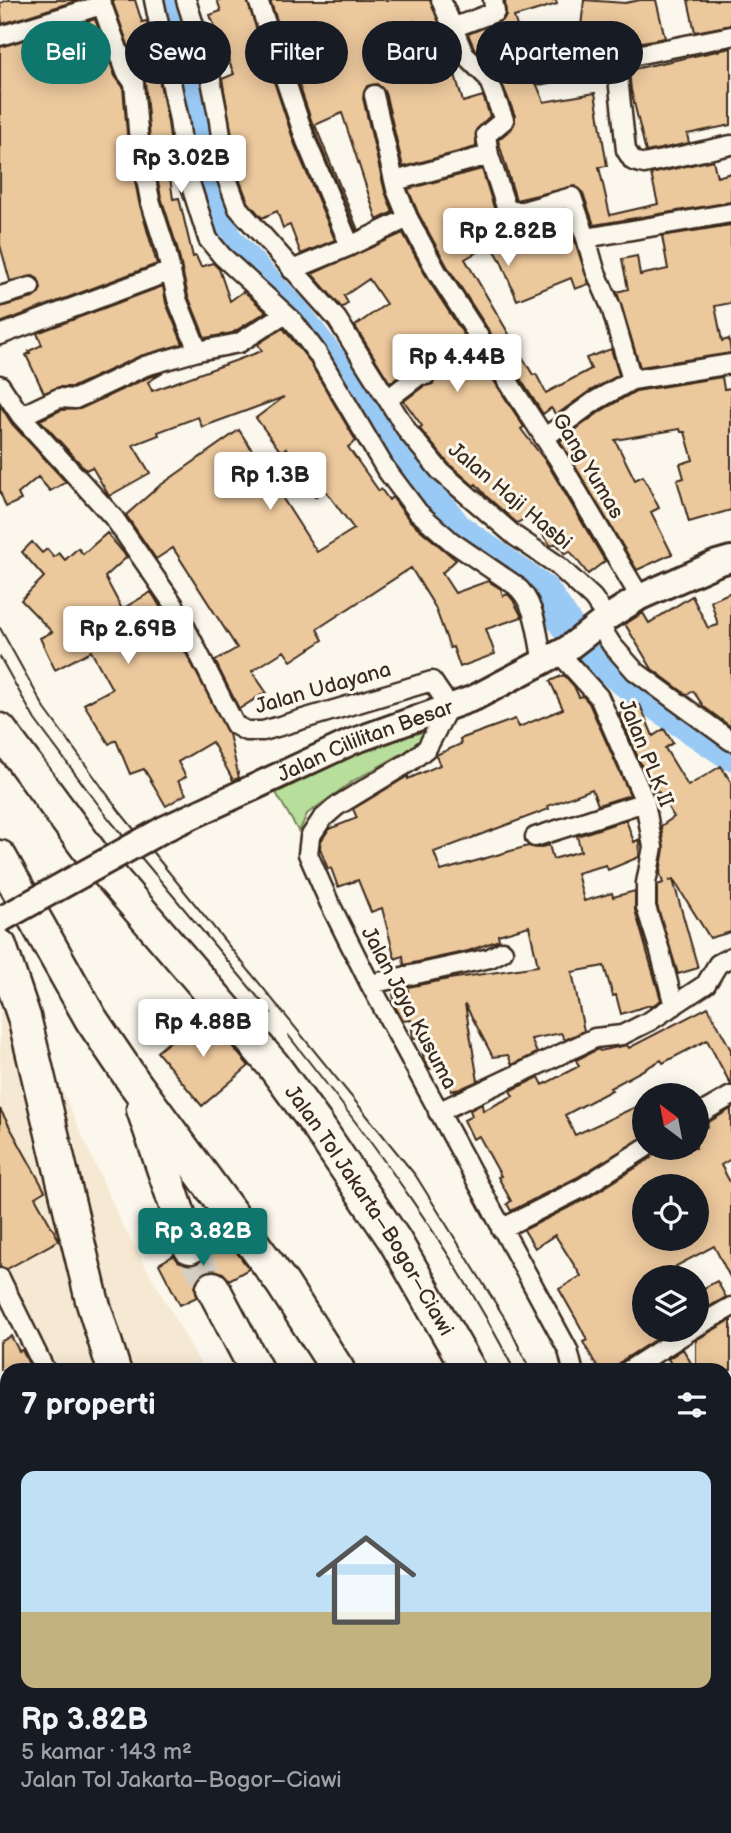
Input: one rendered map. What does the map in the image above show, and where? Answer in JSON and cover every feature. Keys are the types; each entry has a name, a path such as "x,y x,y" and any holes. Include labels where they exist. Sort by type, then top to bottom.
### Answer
{"highway":[{"name":"Jalan Tol Jakarta–Bogor–Ciawi","path":"0,730 94,857 273,1065 395,1241 465,1363"},
{"path":"0,857 91,1018 133,1081 282,1283 333,1363"},
{"path":"0,946 24,1017 92,1300 112,1363"},
{"path":"133,1081 190,1247"},
{"path":"213,1288 252,1363"}],"street":[{"path":"154,0 179,120 185,167 208,239 222,257 293,321 317,354 385,468 418,512 452,542 524,594 556,655"},
{"name":"Jalan Haji Hasbi","path":"186,0 210,75 226,176 238,208 337,319 408,432 441,472 515,536 556,564 593,597 599,624 612,645 635,671 731,741"},
{"path":"258,0 306,142 350,246"},
{"path":"441,0 449,21"},
{"path":"462,24 495,12 493,0"},
{"path":"0,36 63,8 102,5 125,72 134,83 139,142 150,200 177,299 198,351"},
{"path":"643,54 731,36"},
{"path":"462,50 488,78 504,120 486,135 489,155 505,208 520,212 572,197 595,270 611,307 632,380"},
{"path":"619,84 626,150 633,161 643,164 731,145"},
{"name":"Gang Yumas","path":"374,95 395,181 408,218 437,272 544,438 640,597"},
{"path":"395,181 489,155"},
{"path":"586,238 731,213"},
{"path":"292,270 408,218"},
{"path":"0,334 171,271"},
{"path":"0,296 30,287"},
{"path":"21,416 59,398 75,400 145,366 239,343 284,314"},
{"path":"544,438 595,401 632,380 731,364"},
{"path":"388,399 422,373 426,375"},
{"name":"Jalan Udayana","path":"0,385 21,416 122,529 174,605 235,725 246,731 262,731 432,681 449,706"},
{"name":"Jalan Cililitan Besar","path":"0,920 163,829 340,747 474,698 556,655 640,597 731,559"},
{"name":"Jalan PLK II","path":"556,655 599,696 645,802 653,847 646,883 646,907 674,1006"},
{"name":"Jalan Jaya Kusuma","path":"449,706 427,748 411,761 337,806 313,831 308,844 311,865 370,984 568,1350 571,1363"},
{"path":"534,836 645,802"},
{"path":"370,984 483,960 503,951"},
{"path":"438,1112 596,1038 622,1035 650,1021 706,984 718,964 731,957"},
{"path":"709,1109 731,1096"},
{"path":"501,1229 582,1188 632,1156"},
{"path":"0,1278 42,1363"},
{"path":"709,1320 731,1307"},
{"path":"640,1363 672,1342"}],"shaded area":[{"path":"0,952 122,1224 200,1363 43,1363 0,1285"}],"green space":[{"path":"437,713 421,743 353,781 307,814 299,832 276,793"}],"building":[{"path":"8,0 79,0 2,24 0,3"},
{"path":"112,0 135,0 142,21 125,21 125,36"},
{"path":"217,0 247,0 254,21 245,21 245,84 275,84 295,145 335,240 301,254 290,225 283,228 277,211 262,218 248,202 237,173 235,159 240,158 233,141 223,84 231,84 231,75 234,74 231,67 231,21 212,21 210,15 221,11"},
{"path":"270,0 430,0 439,21 362,21 362,84 377,84 367,86 363,98 385,192 393,212 377,220 342,113 315,125 358,230 356,231 317,137 299,84 348,84 348,21 277,21"},
{"path":"505,0 556,0 557,4 514,17 515,21 500,21 506,15"},
{"path":"584,0 625,3 656,0 665,38 643,42 643,21 582,21"},
{"path":"688,0 731,0 731,25 695,32"},
{"path":"476,31 476,50 474,48 468,34"},
{"path":"21,41 21,84 111,84 111,65 123,87 128,144 139,202 157,264 0,323 0,307 33,298 41,289 38,279 33,276 10,281 0,245 0,47"},
{"path":"731,48 731,125 687,134 689,143 646,152 630,84 643,84 643,67"},
{"path":"145,84 160,84 172,155 167,156 173,199 179,198 193,257 196,256 201,267 213,263 219,269 230,301 244,291 266,312 232,333 205,338 188,296 177,247 161,197 150,140"},
{"path":"377,84 458,84 463,102 483,96 490,116 476,130 476,147 403,167 385,92"},
{"path":"502,84 536,84 544,102 595,93 607,166 599,167 610,215 658,204 651,174 713,160 717,177 731,173 731,202 594,225 583,193 575,186 516,200 498,140 512,128 515,116"},
{"path":"482,169 500,219 523,223 565,211 589,284 575,289 571,278 517,300 491,244 465,259 533,375 536,374 546,393 591,369 586,358 611,349 619,375 588,392 556,415 551,408 543,414 447,266 408,189"},
{"path":"731,225 731,303 715,306 722,341 729,339 731,353 640,367 617,292 628,289 622,259 637,256 640,275 668,269 662,236"},
{"path":"403,233 427,278 524,427 521,429 547,463 605,561 588,574 570,551 565,554 556,543 551,546 529,516 517,523 476,484 474,486 449,464 419,428 422,426 404,401 424,386 433,384 437,375 436,369 420,362 390,383 355,326 386,304 369,279 344,296 348,303 342,308 312,274"},
{"path":"163,286 166,303 183,344 140,356 73,387 59,387 44,393 26,355 42,345 37,333"},
{"path":"283,328 308,359 356,441 348,447 379,491 381,489 389,500 392,497 410,521 456,560 442,573 455,593 488,581 501,589 503,596 508,594 513,600 522,617 486,629 495,654 460,667 435,607 411,568 317,629 323,640 291,661 284,651 252,671 266,692 239,709 215,661 237,648 173,548 156,559 126,515 158,487 239,430 317,552 354,529 325,490 315,497 301,478 305,475 286,448 281,452 256,418 284,397 202,427 198,417 133,445 150,473 109,496 92,467 86,470 40,420 61,410 80,409 149,377 163,373 148,382 152,391 262,351 258,344"},
{"path":"722,377 724,389 731,388 731,510 689,522 677,480 684,478 680,464 693,460 685,432 680,429 615,440 635,480 643,476 659,508 651,512 672,554 637,570 560,441 601,411 636,391"},
{"path":"0,405 12,424 66,482 50,491 38,477 18,494 21,500 6,507 0,492"},
{"path":"107,533 127,557 105,577 122,609 151,592 166,617 161,619 175,645 180,642 229,734 239,778 233,780 212,742 178,762 186,777 178,781 186,794 166,806 144,769 130,774 116,740 109,744 84,704 112,689 91,651 55,670 40,638 52,632 21,600 44,577 22,552 32,542 42,553 47,549 54,557 59,553 65,560 78,548 83,554"},
{"path":"731,592 731,727 704,707 693,691 687,695 652,669 625,624 643,613 649,623 692,596 708,628 718,625 711,601"},
{"path":"564,675 579,697 583,696 589,703 630,795 598,805 592,789 548,806 549,809 434,852 441,871 528,846 538,848 549,845 553,859 581,851 577,836 626,820 634,842 640,839 639,857 608,870 606,865 577,873 584,901 612,893 613,897 635,891 635,910 661,1000 650,1007 621,1014 604,966 572,972 584,1031 565,1040 561,1033 531,1039 537,1053 512,1065 508,1055 493,1057 465,1004 478,1081 451,1091 446,1065 429,1069 424,1060 420,1038 413,1039 411,1020 403,1021 395,1006 393,994 408,992 408,987 449,979 538,966 529,926 498,935 499,940 468,951 404,965 403,956 395,959 382,908 371,912 358,880 338,887 320,848 321,841 329,829 357,818 353,809 408,776 408,779 440,765 436,755 461,744 460,739 515,719 519,727 563,709 550,681"},
{"path":"640,705 653,736 664,729 673,743 665,748 688,786 721,766 731,782 731,932 710,938 673,879 669,881 673,880 698,968 678,974 657,905 657,885 663,883 660,873 664,849 661,826 674,817 658,791 653,793 619,713"},
{"path":"708,1007 731,1050 731,1085 707,1040 663,1063 661,1060 610,1088 612,1090 565,1115 575,1135 632,1109 632,1144 576,1178 511,1211 507,1204 511,1201 498,1177 501,1176 479,1136 473,1139 464,1120 472,1116 470,1110 482,1104 483,1111 513,1096 510,1091 539,1077 543,1085 579,1066 576,1060 598,1049 600,1051 627,1045 629,1048"},
{"path":"204,1013 249,1066 202,1106 157,1052"},
{"path":"0,1109 45,1191 35,1197 59,1240 7,1269 0,1267"},
{"path":"731,1109 731,1159 721,1165 731,1184 731,1279 714,1246 709,1249 709,1174 632,1174 632,1251 704,1251 678,1265 632,1265 632,1342 651,1342 620,1363 595,1363 583,1342 587,1340 559,1289 581,1276 555,1235 535,1248 524,1230 588,1198 648,1160 709,1160 709,1122"},
{"path":"221,1231 249,1269 229,1280 223,1273 214,1270 204,1272 195,1287 197,1297 180,1305 159,1264 174,1255 186,1265 197,1264 208,1251 207,1239"},
{"path":"717,1281 726,1297 709,1307 709,1285"},
{"path":"731,1320 731,1363 696,1363 696,1342 709,1342 709,1333"},
{"path":"11,1336 28,1363 0,1363 0,1342"},
{"path":"683,1349 691,1363 671,1363 668,1359"}],"waterway":[{"path":"163,0 181,76 215,175 224,238 295,314 456,529 544,592 580,645 645,696 731,754"}],"tunnel":[{"path":"190,1247 213,1288"}],"tram line":[{"path":"0,628 45,709 120,812 416,1176 506,1320 527,1363"},
{"path":"0,657 35,720 109,819 271,1013"},
{"path":"288,1035 410,1197 465,1282 510,1363"}]}
